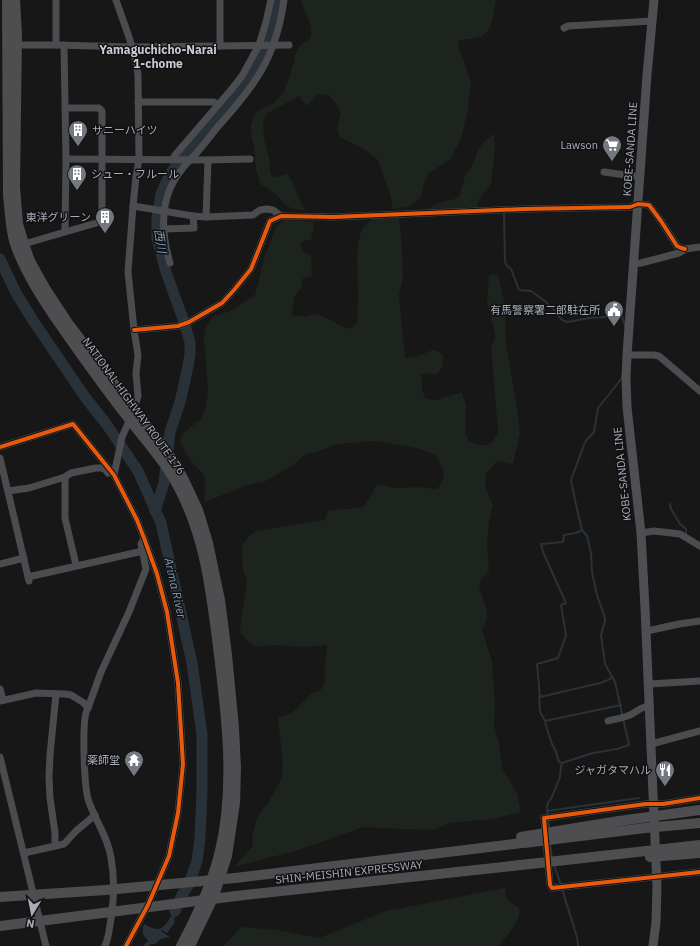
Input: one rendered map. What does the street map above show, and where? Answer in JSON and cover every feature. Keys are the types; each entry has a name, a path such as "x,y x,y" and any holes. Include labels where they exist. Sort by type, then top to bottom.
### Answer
{"highway":[{"name":"NATIONAL HIGHWAY ROUTE 176","path":"7,0 12,45 18,224 30,261 45,288 68,323 174,462 198,510 208,543 220,600 234,728 236,768 235,803 227,856 214,896 190,946"},
{"name":"NATIONAL HIGHWAY ROUTE 176","path":"15,0 12,45 8,195 10,221 14,242 33,283 49,309 101,383 170,473 196,527 204,557 212,602 224,702 228,752 229,777 226,817 220,852 210,886 192,926 181,946"},
{"path":"522,840 626,820 700,810"},
{"name":"SHIN-MEISHIN EXPRESSWAY","path":"0,897 106,890 235,878 362,863 522,840 700,823"},
{"name":"SHIN-MEISHIN EXPRESSWAY","path":"0,926 236,896 700,845"},
{"path":"538,863 567,863 700,853"}],"main road":[{"name":"KOBE-SANDA LINE","path":"653,946 656,922 657,877 649,684 641,533 627,407 626,378 633,264 654,0"}],"street":[{"path":"56,0 56,45"},
{"path":"115,475 122,437 130,421 138,396 136,373 138,354 128,272 133,206 139,159 137,66 116,0"},
{"path":"220,0 220,46"},
{"path":"173,159 174,155 242,76 259,45 271,0"},
{"path":"170,263 166,248 164,211 170,188 183,167 246,94 255,81 273,45 280,25 284,0"},
{"path":"564,28 568,26 652,21"},
{"path":"12,45 132,47 289,46"},
{"path":"64,45 66,159 65,232"},
{"path":"138,102 214,102 218,105"},
{"path":"24,244 100,222 102,218 102,112 99,108 65,108"},
{"path":"66,159 250,159"},
{"path":"206,217 208,160"},
{"path":"604,172 640,178"},
{"path":"134,330 178,326 189,322 222,303 250,269 270,221 280,216 334,217 524,209 630,207 638,204 649,205 677,246 685,249 700,247"},
{"path":"133,206 206,217 253,215 260,210 266,209 274,210 280,216"},
{"path":"164,229 194,228 193,216"},
{"path":"633,264 679,253 685,249"},
{"path":"627,355 659,356 700,391"},
{"path":"0,447 73,424 115,475 137,520 151,555 167,612 178,683 183,764 178,813 168,856 148,905 126,946"},
{"path":"0,458 5,487 29,579 76,565 143,551"},
{"path":"5,487 29,488 65,477 71,473 96,468 106,470 111,477 115,475"},
{"path":"65,477 65,518 76,565"},
{"path":"641,533 654,531 680,534 700,546"},
{"path":"105,946 108,939 113,900 114,875 107,840 88,800 85,767 86,710 146,569 141,544 144,538"},
{"path":"0,564 24,558"},
{"path":"646,631 700,621"},
{"path":"649,684 700,681"},
{"path":"0,689 2,700 36,693 65,694 71,695 84,703 88,708"},
{"path":"55,846 49,777 56,694"},
{"path":"608,721 632,714 641,708 650,706"},
{"path":"651,744 700,731"},
{"path":"0,757 46,946"},
{"path":"700,798 686,799 681,802 646,804 544,818 550,887 552,888 700,872"},
{"path":"24,853 64,844 76,831 95,815"}],"shaded area":[{"path":"301,0 496,0 492,21 488,31 480,37 460,40 458,45 471,82 467,114 461,139 449,160 429,173 424,183 421,197 408,207 394,209 378,160 364,149 340,137 337,129 341,113 329,95 318,94 307,106 299,96 266,114 263,124 270,172 272,176 277,177 287,174 293,183 305,210 293,209 285,205 275,193 260,184 256,169 251,125 254,116 260,110 274,103 284,92 293,66 296,51 302,44 310,39 310,23"},
{"path":"493,134 495,149 491,184 480,197 477,207 429,209 436,204 459,197 465,176 473,164 477,152 482,144"},
{"path":"399,218 403,279 399,295 405,358 416,357 435,350 443,355 442,366 438,373 435,375 425,373 421,375 422,389 425,399 436,400 462,392 466,406 465,432 468,440 480,445 487,445 490,443 494,440 498,432 491,346 495,339 495,334 487,302 489,275 498,274 505,306 506,344 520,433 513,464 497,461 486,474 485,487 493,505 489,522 487,546 489,571 481,579 479,586 487,612 487,619 482,630 492,661 495,706 494,725 499,744 502,768 517,793 521,812 492,819 449,823 434,830 364,827 295,851 234,867 253,846 252,836 257,818 268,803 282,778 283,763 278,718 292,713 312,693 321,690 325,681 327,645 305,647 273,645 254,647 241,634 240,630 247,581 243,568 243,544 249,536 256,531 325,520 328,511 364,507 376,486 381,484 395,488 419,487 434,489 438,488 441,484 444,475 437,457 434,454 417,448 375,441 337,444 316,452 307,453 293,465 266,481 247,485 205,502 205,476 190,460 180,443 182,434 201,419 205,410 208,392 204,337 206,327 213,316 231,311 255,295 265,256 275,230 277,226 285,220 313,221 314,226 311,240 303,241 300,245 305,253 311,255 312,276 303,278 301,288 294,298 292,315 306,317 316,314 331,320 340,326 351,329 357,323 357,259 358,243 362,228 372,219"},
{"path":"505,888 508,899 518,907 519,916 513,928 498,946 224,946 241,927 278,930 319,938 386,911"},
{"path":"178,901 180,907 174,920 175,922 167,933 162,930 161,931 170,937 161,939 155,944 143,946 148,941 143,934 144,924 155,929 164,926 170,918"}],"waterway":[{"name":"西川","path":"155,511 164,483 170,432 180,402 190,354 190,342 166,272 157,238 157,218 161,194 169,176 177,164 243,88 270,36 280,0"},
{"path":"504,214 505,262 511,269 519,290 531,291 546,302 564,321 568,322 589,318 622,316 625,326"},
{"name":"Arima River","path":"0,259 16,293 34,322 138,471 161,523 192,663 202,735 202,792 200,838 197,861 189,884 175,911"},
{"path":"549,829 547,806 560,777 562,763 593,753 617,749 629,745 615,682 605,664 601,635 605,618 597,595 592,572 591,553 587,536 582,530 571,480 585,442 594,432 598,408 622,376"},
{"path":"670,504 671,509 680,524 686,529 687,536"},
{"path":"562,763 559,762 544,719 540,712 537,664 558,658 566,635 561,605 566,603 543,552 541,544 563,542 564,535 576,533 582,530"},
{"path":"540,697 600,683 613,677"},
{"path":"545,721 621,705"},
{"path":"547,811 639,798"},
{"path":"550,843 552,858"},
{"path":"554,865 561,885"},
{"path":"562,889 577,937 578,946"}],"cycle path":[{"path":"134,330 178,326 189,322 222,303 251,269 270,221 281,216 334,217 524,209 630,207 638,204 649,205 677,246 685,249"},
{"path":"0,447 73,424 114,475 137,520 157,574 167,612 178,683 183,764 178,813 169,856 148,905 126,946"},
{"path":"700,798 663,804 646,804 544,818 550,885 552,888 700,872"}],"place":[{"name":"サニーハイツ","path":"78,147"},
{"name":"Lawson","path":"612,162"},
{"name":"シュー・フルール","path":"77,191"},
{"name":"東洋グリーン","path":"105,234"},
{"name":"有馬警察署二郎駐在所","path":"614,327"},
{"name":"薬師堂","path":"134,777"},
{"name":"ジャガタマハル","path":"665,787"}],"district":[{"name":"Yamaguchicho-Narai 1-chome","path":"158,57"}]}
